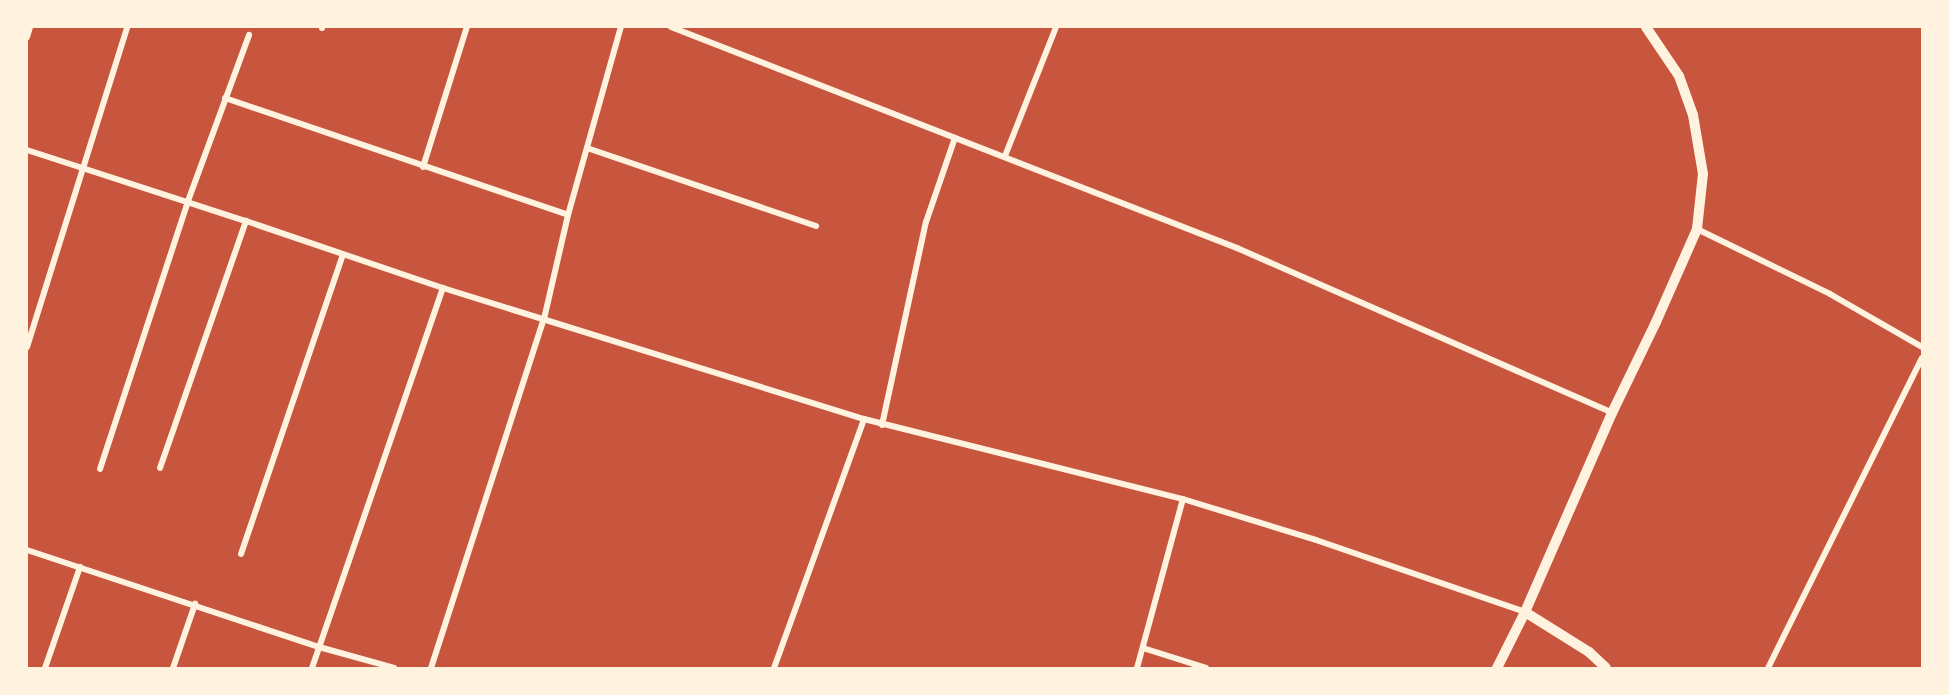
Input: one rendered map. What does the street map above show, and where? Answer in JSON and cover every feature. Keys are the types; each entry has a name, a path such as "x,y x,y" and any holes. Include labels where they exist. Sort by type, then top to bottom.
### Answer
{"street":[{"path":"27,37 30,27"},
{"path":"27,347 127,27"},
{"path":"423,167 467,27"},
{"path":"432,668 544,319 568,215 621,27"},
{"path":"671,27 1237,248 1612,413"},
{"path":"1005,156 1056,27"},
{"path":"1497,668 1525,612 1612,413 1697,229 1703,174 1693,115 1679,76 1646,27"},
{"path":"100,469 188,201 249,35"},
{"path":"225,98 568,215"},
{"path":"882,424 926,222 955,138"},
{"path":"587,148 816,226"},
{"path":"27,150 246,220 443,288 864,419 1183,499 1316,540 1525,612 1589,652 1606,668"},
{"path":"160,468 246,220"},
{"path":"1697,229 1830,294 1922,347"},
{"path":"241,554 343,255"},
{"path":"312,668 443,288"},
{"path":"1768,668 1922,358"},
{"path":"774,668 864,419"},
{"path":"1137,668 1183,499"},
{"path":"27,550 319,647 394,668"},
{"path":"45,668 80,567"},
{"path":"173,668 195,604"},
{"path":"1143,648 1206,668"}]}
